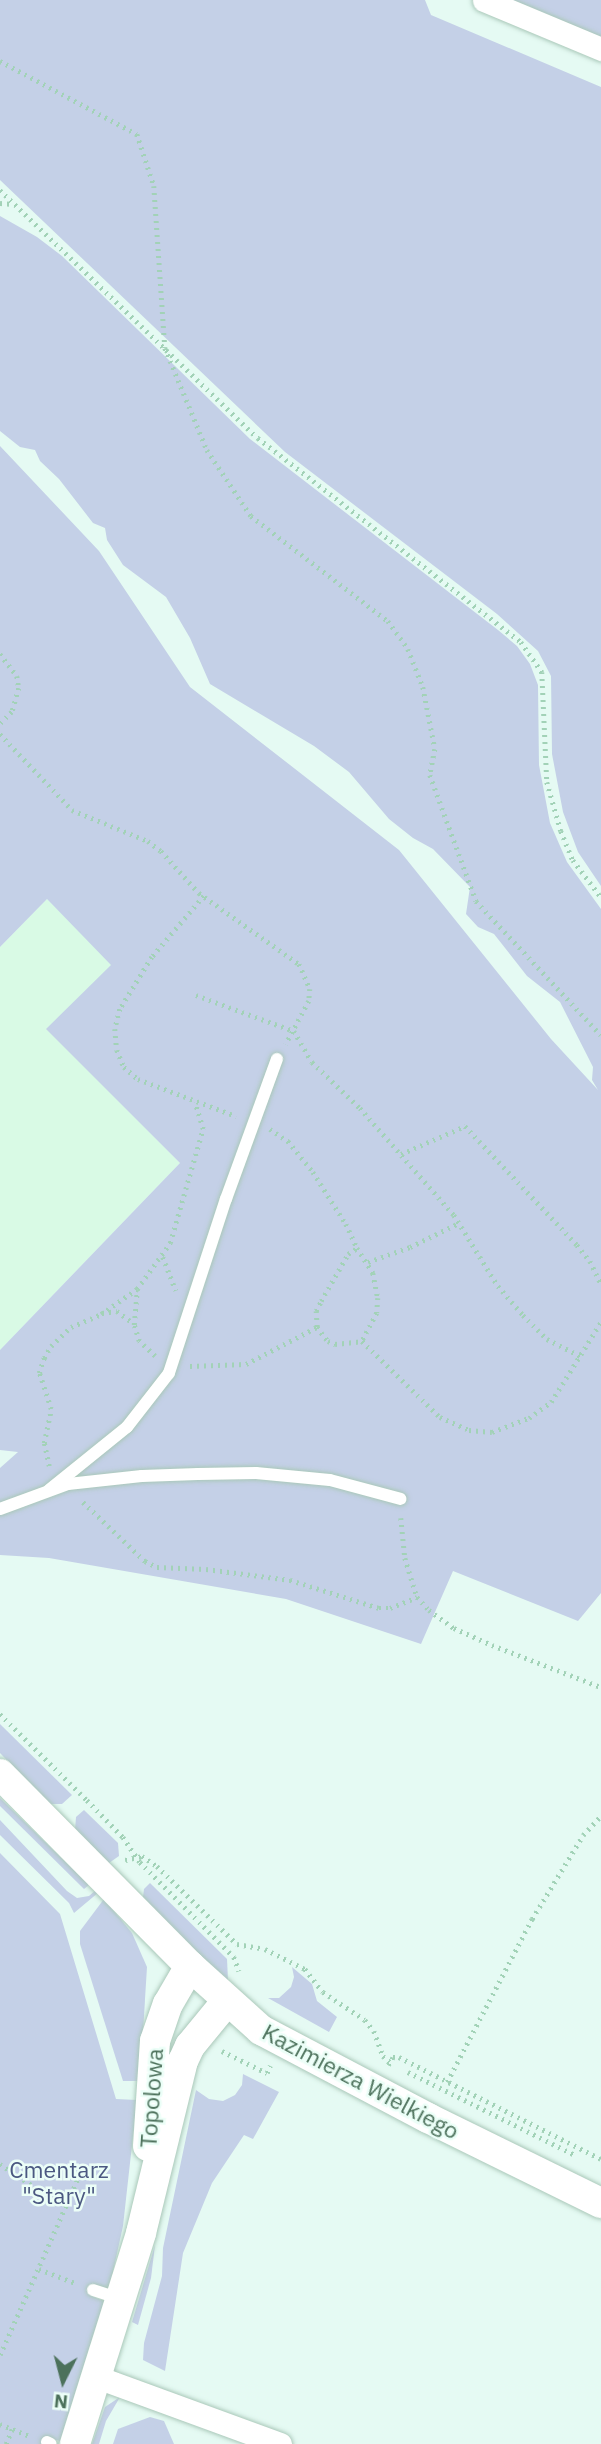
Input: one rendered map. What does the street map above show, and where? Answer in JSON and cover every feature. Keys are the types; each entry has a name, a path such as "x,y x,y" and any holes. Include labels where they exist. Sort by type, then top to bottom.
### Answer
{"street":[{"path":"484,0 601,49"},
{"name":"Kazimierza Wielkiego","path":"0,1774 190,1966 233,1989 282,2044 601,2203"},
{"name":"Topolowa","path":"148,2195 155,2041 168,2004 190,1966"},
{"name":"Topolowa","path":"57,2443 97,2377 107,2294 141,2233 148,2195 183,2061 190,2046 233,1989"},
{"path":"97,2377 280,2444"}],"lane":[{"path":"65,1483 127,1427 160,1387 174,1362 226,1199 278,1059"},
{"path":"0,1509 65,1483 142,1476 256,1473 330,1480 401,1499"}],"path":[{"path":"0,61 137,134 155,186 165,348 207,450 251,516 388,621 408,649 423,687 435,749 430,775 477,901 601,1035"},
{"path":"0,190 268,446 521,642 533,656 542,672 546,705 546,771 561,831 573,860 601,897"},
{"path":"0,203 14,204"},
{"path":"0,654 17,676 19,688 12,712 0,724"},
{"path":"0,734 72,810 148,841 204,896 299,964 310,989 309,1001 278,1059"},
{"path":"204,896 152,957 120,1009 115,1029 117,1049 124,1067 138,1079 256,1123 288,1141 329,1196 357,1248 368,1262 378,1298 377,1313 362,1340"},
{"path":"197,995 294,1031 312,1062 360,1108 458,1223 498,1286 531,1324 547,1339 581,1356"},
{"path":"195,1101 203,1129 170,1242 163,1256 136,1289 101,1314 61,1335 51,1346 38,1373 51,1409 44,1454 52,1471 75,1496 145,1562 157,1567 206,1569 290,1580 379,1608 390,1608 417,1597"},
{"path":"401,1154 465,1126 577,1245 594,1268 601,1284"},
{"path":"368,1262 410,1247 458,1223"},
{"path":"357,1248 348,1254 316,1311 317,1327 328,1341 335,1344 362,1340"},
{"path":"163,1256 174,1290 193,1304"},
{"path":"136,1289 134,1325 139,1341 159,1359 211,1367 246,1364 317,1327"},
{"path":"101,1314 117,1311 134,1325"},
{"path":"362,1340 440,1417 483,1433 508,1428 544,1408 559,1392 601,1322"},
{"path":"401,1499 405,1558 417,1597 429,1610 454,1628 521,1658 601,1687"},
{"path":"0,1714 114,1828 136,1856 234,1957 233,1989"},
{"path":"447,2082 532,1919 583,1835 601,1816"},
{"path":"103,1877 123,1861 142,1856 157,1866 237,1944 265,1949 305,1969 323,1992 365,2020 374,2031 383,2056 390,2062 577,2156"},
{"path":"214,2051 229,2053 267,2073 282,2044"},
{"path":"382,2069 393,2057 399,2057 601,2159"},
{"path":"0,2164 54,2200"},
{"path":"0,2355 78,2178"},
{"path":"39,2269 107,2294"},
{"path":"0,2424 57,2443"},
{"path":"6,2444 12,2429"}],"shaded area":[{"path":"47,899 112,965 47,1029 180,1163 0,1350 0,947"}],"green space":[{"path":"0,0 425,0 431,15 601,87 601,886 578,852 563,812 552,754 551,676 538,651 497,614 285,452 0,180"},
{"path":"511,0 601,0 601,39"},
{"path":"0,216 37,237 62,256 250,439 498,630 517,646 530,664 538,685 539,765 550,823 567,862 601,909 601,1593 578,1621 453,1571 421,1644 286,1599 49,1558 0,1555 0,1468 18,1452 0,1450 0,1350 180,1163 46,1029 111,965 47,899 0,947 0,446 99,551 190,687 399,850 551,1039 598,1090 592,1080 593,1067 560,1002 527,976 494,934 478,927 466,914 470,887 433,849 413,838 389,819 349,772 314,746 210,684 190,638 166,597 123,565 107,540 105,528 93,523 59,479 40,461 35,450 20,447 0,431"},
{"path":"0,1724 72,1795 62,1804 49,1804 0,1753"},
{"path":"0,1798 89,1885 84,1889 0,1806"},
{"path":"84,1810 118,1843 119,1856 109,1863 75,1830 76,1817"},
{"path":"0,1820 67,1891 77,1898 89,1896 97,1889 99,1892 74,1913 69,1903 0,1835"},
{"name":"Cmentarz \"Stary\"","path":"0,1853 60,1914 116,2099 137,2100 123,2226 109,2290 94,2286 91,2296 104,2301 60,2441 48,2438 46,2444 0,2444"},
{"path":"150,1883 227,1959 228,1980 217,1974 143,1897 144,1889"},
{"path":"104,1899 132,1933 147,1967 140,2081 123,2081 80,1944 80,1931"},
{"path":"292,1967 312,1984 317,2001 337,2017 329,2032 268,1998 279,1998 291,1987 294,1977"},
{"path":"243,2074 279,2092 253,2139 244,2135 212,2183 183,2253 165,2371 143,2360 144,2343 162,2276 163,2248 196,2090 209,2099 223,2101 235,2095 242,2085"},
{"path":"155,2245 151,2278 138,2325 132,2322"},
{"path":"120,2397 106,2421 99,2444 92,2444 105,2407"},
{"path":"150,2417 164,2421 174,2444 113,2444 118,2429"}]}
